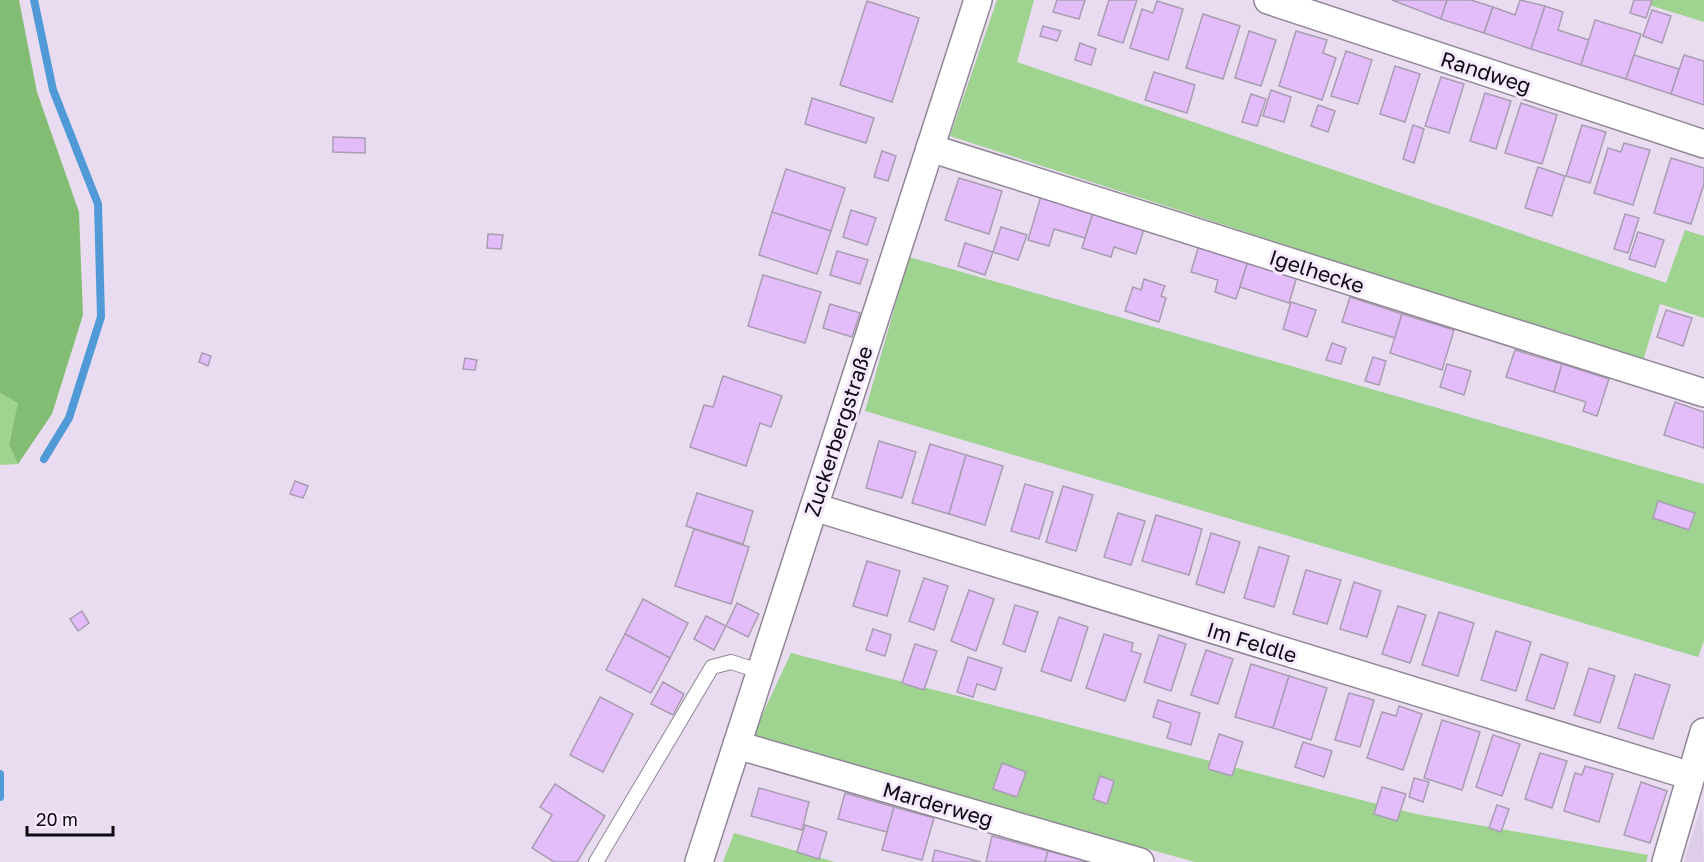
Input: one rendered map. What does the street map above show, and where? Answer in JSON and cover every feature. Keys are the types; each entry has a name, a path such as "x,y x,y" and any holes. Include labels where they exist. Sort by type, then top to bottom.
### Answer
{"street":[{"name":"Zuckerbergstraße","path":"699,862 978,0"},
{"name":"Randweg","path":"1268,0 1704,144"},
{"name":"Igelhecke","path":"930,148 1704,393"},
{"name":"Im Feldle","path":"814,507 1690,776"},
{"path":"1666,862 1704,732"},
{"name":"Marderweg","path":"737,746 1140,862"}],"lane":[{"path":"596,862 712,667 731,662 762,672"}],"shaded area":[{"path":"1702,804 1704,862 1684,862"}],"green space":[{"path":"0,0 19,0 37,92 79,212 83,315 52,414 18,464 9,445 18,403 0,393"},
{"path":"997,0 1034,0 1017,62 1666,283 1685,230 1704,236 1704,318 1660,304 1643,361 950,136"},
{"path":"1633,0 1704,0 1704,22"},
{"path":"909,257 1704,484 1704,641 1698,657 865,411"},
{"path":"0,393 19,403 9,445 18,464 0,465"},
{"path":"791,653 1416,814 1648,855 1646,862 1195,862 751,739"},
{"path":"734,833 835,862 723,862"}],"building":[{"path":"1057,0 1085,0 1079,19 1053,12"},
{"path":"1109,0 1137,0 1123,43 1098,35"},
{"path":"1392,0 1447,0 1441,19"},
{"path":"1447,0 1471,0 1493,7 1484,33 1441,19"},
{"path":"1520,0 1545,6 1531,49 1484,33 1493,7 1515,15"},
{"path":"1634,0 1652,0 1646,18 1630,13"},
{"path":"867,1 919,18 892,102 840,85"},
{"path":"1157,1 1183,9 1168,60 1130,48 1142,9 1153,13"},
{"path":"1545,6 1563,12 1558,30 1589,40 1581,65 1531,49"},
{"path":"1652,10 1671,16 1662,43 1643,36"},
{"path":"1203,14 1240,26 1223,79 1186,68"},
{"path":"1595,20 1641,34 1626,79 1581,65"},
{"path":"1043,26 1061,31 1057,41 1040,36"},
{"path":"1249,31 1276,40 1261,86 1235,78"},
{"path":"1296,31 1327,40 1323,53 1336,58 1322,100 1279,86"},
{"path":"1080,43 1096,49 1091,65 1075,60"},
{"path":"1346,51 1372,60 1358,104 1331,96"},
{"path":"1634,55 1679,69 1671,94 1626,79"},
{"path":"1684,55 1704,61 1704,105 1671,94"},
{"path":"1395,66 1420,74 1405,122 1380,114"},
{"path":"1154,72 1195,85 1187,113 1145,100"},
{"path":"1441,77 1464,84 1449,133 1425,126"},
{"path":"1271,90 1291,97 1284,122 1263,116"},
{"path":"1485,93 1511,101 1496,149 1470,141"},
{"path":"1251,94 1266,99 1257,126 1242,122"},
{"path":"812,98 874,118 866,143 805,124"},
{"path":"1521,103 1557,115 1542,164 1505,153"},
{"path":"1318,105 1335,111 1328,132 1311,126"},
{"path":"1413,125 1424,129 1414,163 1403,159"},
{"path":"1582,125 1606,132 1590,183 1566,176"},
{"path":"333,137 365,138 365,153 333,152"},
{"path":"1624,143 1650,150 1633,205 1594,193 1608,148 1621,152"},
{"path":"882,151 896,156 888,181 874,177"},
{"path":"1671,158 1704,168 1704,184 1691,224 1654,213"},
{"path":"1538,167 1565,176 1552,216 1525,208"},
{"path":"786,169 845,188 831,231 772,212"},
{"path":"959,178 1002,191 989,234 945,220"},
{"path":"1041,196 1093,213 1085,238 1054,229 1049,246 1028,240"},
{"path":"851,210 876,218 867,245 843,237"},
{"path":"772,212 831,231 817,274 759,255"},
{"path":"1093,213 1144,229 1136,254 1114,247 1111,257 1082,248"},
{"path":"1625,214 1639,218 1628,253 1614,249"},
{"path":"1001,227 1027,235 1018,260 993,252"},
{"path":"1638,232 1664,240 1655,267 1629,259"},
{"path":"488,234 503,235 501,249 487,248"},
{"path":"965,243 993,252 985,275 958,266"},
{"path":"1199,245 1248,261 1236,299 1215,292 1218,280 1191,272"},
{"path":"837,251 868,260 860,284 830,275"},
{"path":"1248,261 1297,276 1289,303 1240,287"},
{"path":"763,275 821,292 805,343 748,326"},
{"path":"1144,279 1165,286 1161,296 1166,298 1159,322 1125,311 1133,287 1141,290"},
{"path":"1350,297 1402,314 1395,338 1342,322"},
{"path":"1291,302 1316,310 1307,337 1283,329"},
{"path":"830,304 860,313 852,337 823,328"},
{"path":"1666,310 1692,318 1683,346 1657,337"},
{"path":"1402,314 1454,330 1442,370 1390,353"},
{"path":"1332,343 1346,348 1341,364 1326,360"},
{"path":"1515,350 1562,364 1554,392 1506,377"},
{"path":"202,353 211,356 208,366 199,362"},
{"path":"1373,357 1386,361 1379,385 1365,381"},
{"path":"465,358 477,360 475,370 463,369"},
{"path":"1447,364 1471,371 1464,395 1440,387"},
{"path":"1562,364 1609,379 1597,416 1583,411 1586,402 1554,392"},
{"path":"723,376 782,396 771,427 760,423 746,466 690,447 704,405 713,407"},
{"path":"1675,402 1704,412 1704,448 1664,435"},
{"path":"879,441 916,452 902,498 866,488"},
{"path":"930,444 966,455 949,514 912,503"},
{"path":"966,455 1003,466 985,525 949,514"},
{"path":"295,481 308,486 303,498 290,494"},
{"path":"1025,484 1053,492 1039,539 1011,531"},
{"path":"1063,486 1093,495 1076,551 1046,542"},
{"path":"697,493 753,511 743,544 686,526"},
{"path":"1658,501 1695,513 1689,530 1653,518"},
{"path":"1118,513 1145,521 1131,565 1104,557"},
{"path":"1156,515 1202,529 1189,575 1142,561"},
{"path":"694,529 749,547 731,604 675,586"},
{"path":"1211,533 1240,542 1224,593 1196,584"},
{"path":"1259,547 1289,556 1274,607 1244,598"},
{"path":"867,561 900,571 887,616 853,606"},
{"path":"1306,570 1341,580 1327,624 1293,614"},
{"path":"924,578 948,586 934,630 909,621"},
{"path":"1354,582 1381,591 1367,637 1340,629"},
{"path":"969,590 994,599 976,651 951,641"},
{"path":"643,599 688,623 670,658 625,634"},
{"path":"737,603 759,614 748,637 726,626"},
{"path":"1015,605 1038,612 1025,652 1003,644"},
{"path":"1398,606 1426,615 1410,663 1382,654"},
{"path":"82,611 89,623 78,631 70,619"},
{"path":"1439,612 1474,623 1458,676 1422,665"},
{"path":"706,616 726,626 714,650 694,639"},
{"path":"1059,617 1088,627 1071,681 1041,671"},
{"path":"873,629 891,635 885,656 866,650"},
{"path":"1496,631 1531,642 1516,691 1481,680"},
{"path":"625,634 670,658 651,693 606,670"},
{"path":"1104,634 1133,643 1131,651 1141,654 1125,701 1086,688"},
{"path":"1159,635 1186,644 1171,691 1144,682"},
{"path":"915,644 937,651 924,690 902,683"},
{"path":"1206,650 1233,659 1218,704 1191,695"},
{"path":"1541,654 1568,663 1554,709 1526,700"},
{"path":"968,657 1002,668 995,690 977,684 973,697 957,692"},
{"path":"1251,664 1289,676 1273,728 1235,717"},
{"path":"1589,668 1615,676 1600,723 1574,715"},
{"path":"1635,674 1670,685 1653,739 1618,728"},
{"path":"1289,676 1327,688 1311,740 1273,728"},
{"path":"663,682 684,694 673,715 651,704"},
{"path":"1349,693 1374,700 1360,747 1335,740"},
{"path":"600,697 633,714 603,772 570,755"},
{"path":"1158,700 1200,713 1191,745 1167,738 1171,723 1153,717"},
{"path":"1399,706 1422,714 1403,770 1367,758 1382,712 1396,716"},
{"path":"1442,720 1480,732 1462,790 1424,778"},
{"path":"1219,734 1243,742 1232,776 1208,769"},
{"path":"1493,735 1520,744 1502,796 1476,787"},
{"path":"1303,742 1332,751 1324,777 1295,767"},
{"path":"1540,753 1567,761 1552,808 1525,799"},
{"path":"1002,763 1026,772 1017,797 993,789"},
{"path":"1585,766 1613,774 1599,822 1564,811 1575,773 1582,775"},
{"path":"1100,776 1114,781 1107,804 1093,799"},
{"path":"1414,778 1429,782 1423,802 1409,797"},
{"path":"1641,782 1667,791 1650,843 1624,835"},
{"path":"555,784 605,816 577,862 554,862 532,848 552,815 540,807"},
{"path":"1382,787 1406,794 1397,821 1374,814"},
{"path":"759,788 809,802 802,830 751,816"},
{"path":"845,793 894,807 887,832 838,819"},
{"path":"1497,805 1509,809 1501,832 1489,828"},
{"path":"894,807 934,818 922,860 882,850"},
{"path":"805,825 827,832 819,859 797,852"},
{"path":"992,836 1048,851 1045,862 986,862"},
{"path":"935,850 981,862 932,862"},
{"path":"1048,851 1091,862 1045,862"}],"waterway":[{"path":"34,0 53,90 98,204 101,317 69,418 44,459"},
{"path":"0,774 0,797"}]}
